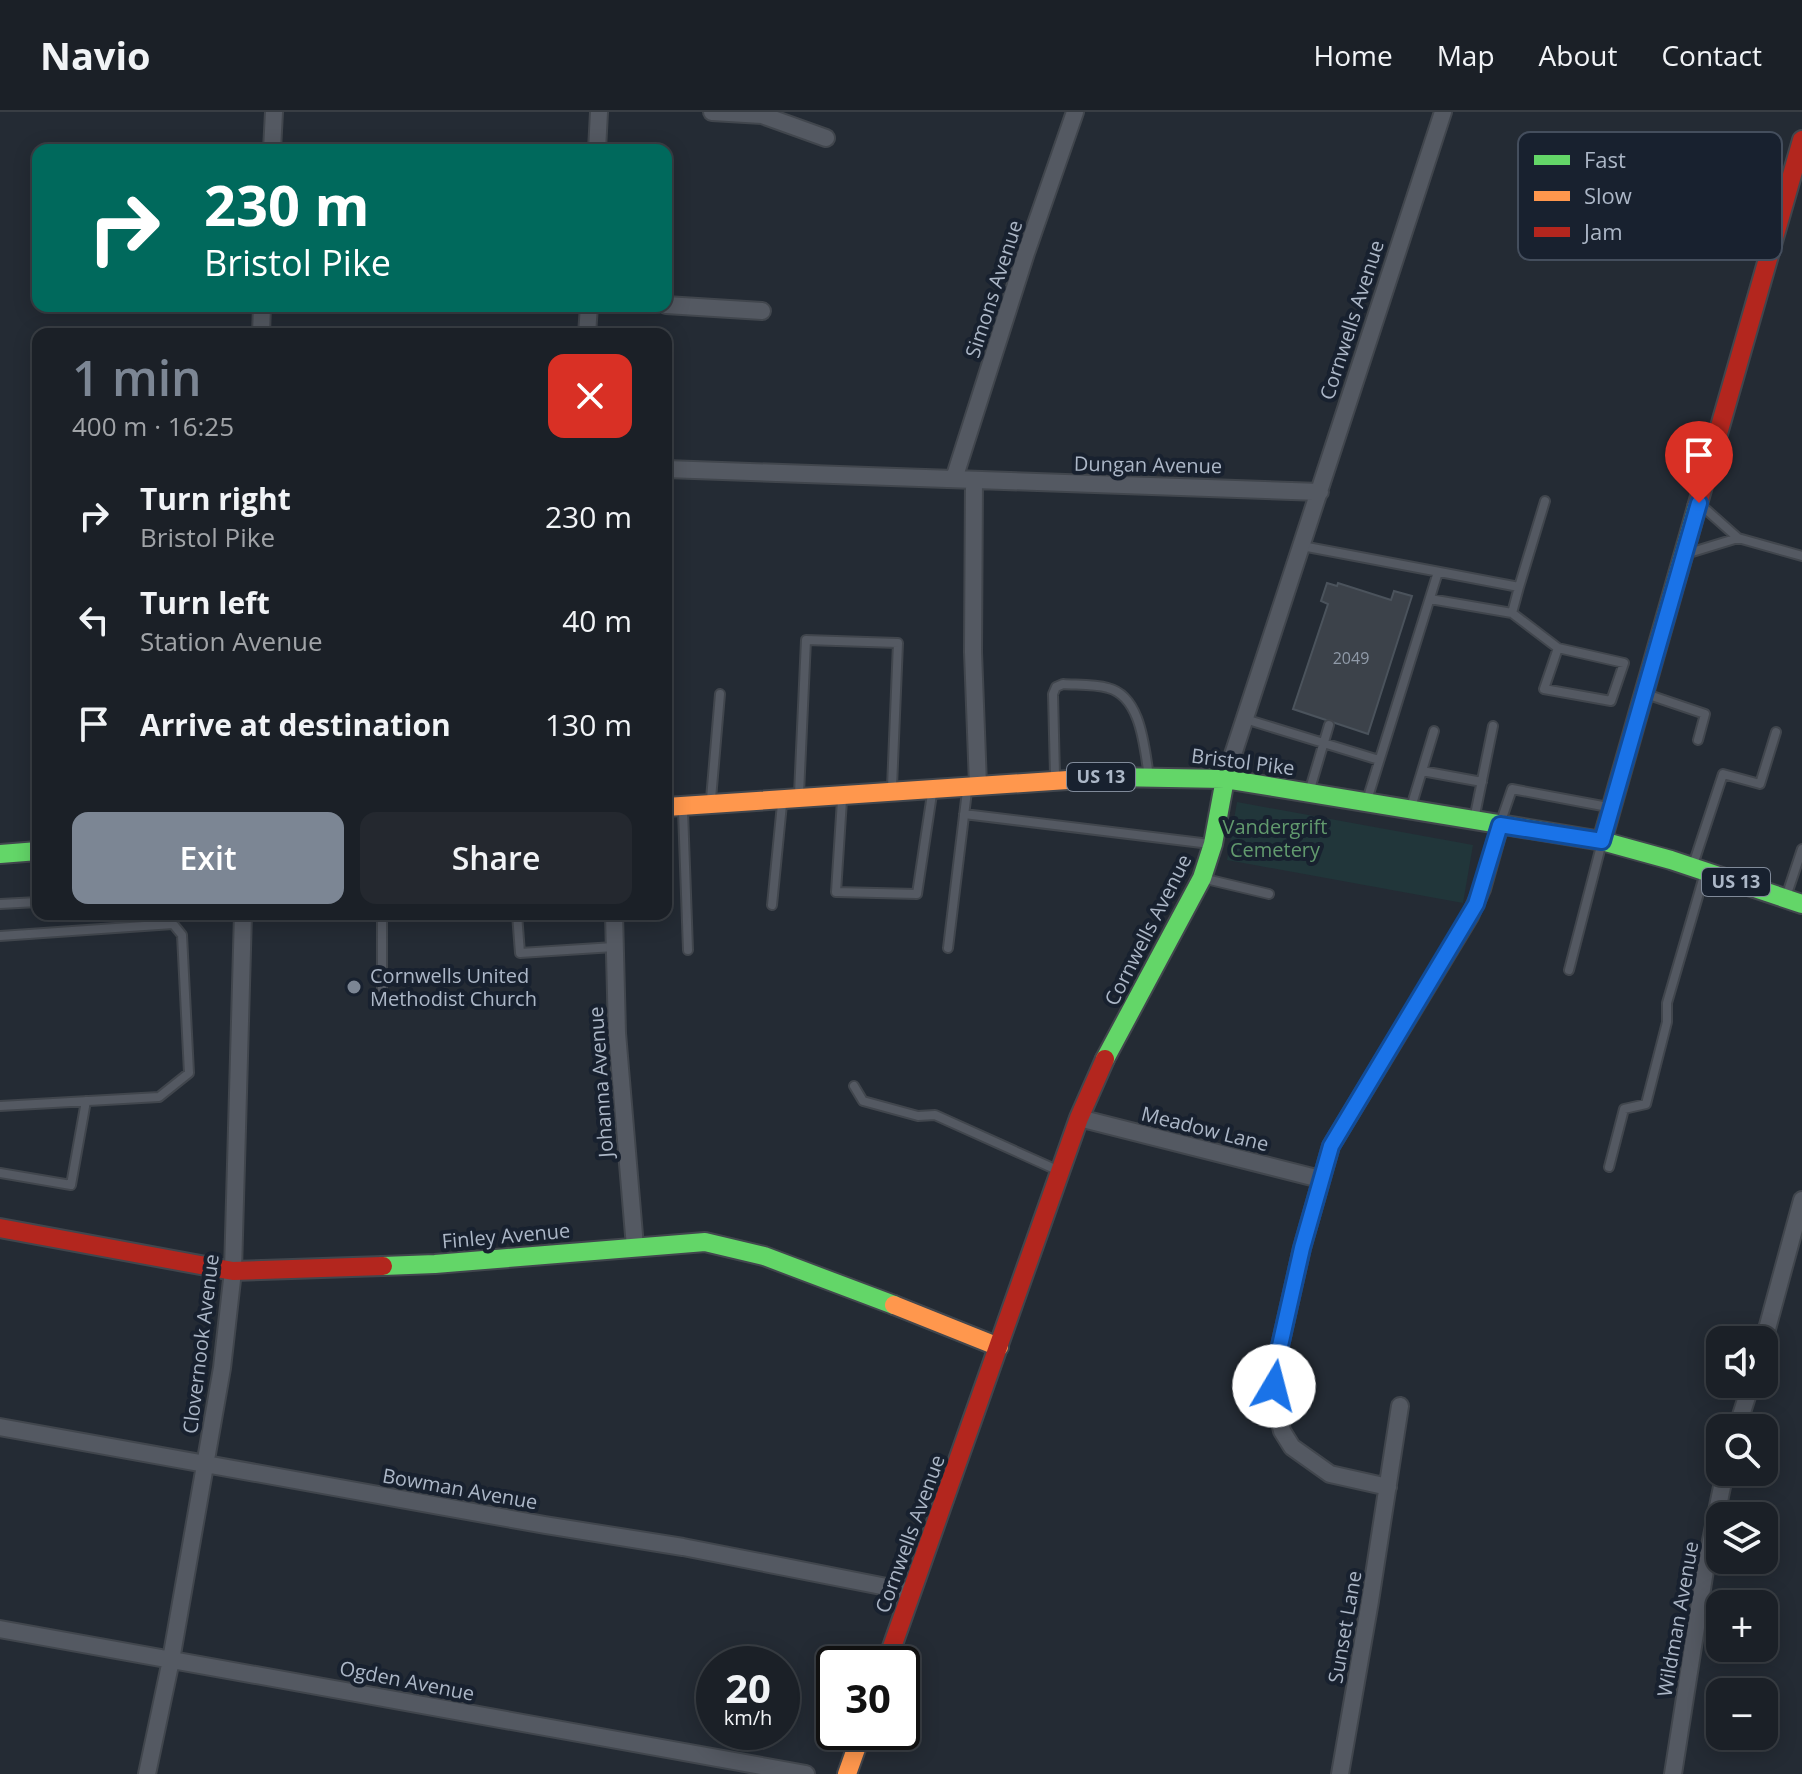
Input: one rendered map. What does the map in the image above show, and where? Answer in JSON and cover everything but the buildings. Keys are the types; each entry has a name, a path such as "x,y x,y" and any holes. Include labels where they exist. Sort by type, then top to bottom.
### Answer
{"street":[{"path":"272,144 274,112"},
{"path":"597,144 599,112"},
{"path":"712,112 762,115 826,138"},
{"name":"Simons Avenue","path":"954,479 1075,112"},
{"name":"Cornwells Avenue","path":"892,1646 1079,1118 1104,1061 1202,878 1213,844 1225,779 1443,112"},
{"path":"1782,210 1802,140"},
{"path":"1602,841 1768,260"},
{"path":"672,305 762,311"},
{"path":"672,469 954,479"},
{"name":"Dungan Avenue","path":"954,479 1320,492"},
{"path":"973,786 974,480"},
{"name":"Bristol Pike","path":"674,807 1055,780 1148,776 1225,779 1602,841 1699,869 1794,902"},
{"path":"1388,1487 1330,1474 1308,1461 1288,1441 1282,1431 1277,1409 1274,1386 1277,1359 1320,1179 1331,1146 1476,904 1500,825"},
{"path":"0,854 32,851"},
{"name":"Clovernook Avenue","path":"147,1774 171,1660 222,1368 233,1271 243,920"},
{"name":"Johanna Avenue","path":"614,920 617,1033 635,1247"},
{"name":"Meadow Lane","path":"1079,1118 1320,1179"},
{"path":"1768,1326 1802,1200"},
{"name":"Finley Avenue","path":"0,1228 233,1271 435,1264 705,1242 763,1256 999,1347"},
{"name":"Sunset Lane","path":"1340,1774 1400,1406"},
{"name":"Bowman Avenue","path":"0,1427 683,1547 912,1592"},
{"name":"Wildman Avenue","path":"1673,1774 1705,1570 1722,1486"},
{"name":"Ogden Avenue","path":"0,1629 806,1774"},
{"path":"847,1774 856,1750"}],"lane":[{"path":"1512,613 1545,501"},
{"path":"1699,503 1738,538 1802,556"},
{"path":"1684,554 1738,538"},
{"path":"1302,546 1519,587"},
{"path":"1366,801 1438,572"},
{"path":"1430,599 1512,613 1558,648 1624,663 1611,701 1544,689 1558,648"},
{"path":"772,905 790,798 806,640 898,643 892,791"},
{"path":"1055,780 1053,694 1056,687 1063,684 1110,688 1120,693 1132,706 1143,742 1148,776"},
{"path":"711,804 720,694"},
{"path":"1645,694 1705,714 1698,740"},
{"path":"1245,719 1379,760"},
{"path":"1309,792 1329,725"},
{"path":"1474,820 1493,726"},
{"path":"1411,809 1434,731"},
{"path":"1609,1167 1624,1109 1646,1104 1667,1022 1667,1003 1723,774 1760,784 1776,732"},
{"path":"1422,771 1482,782"},
{"path":"948,948 964,814 973,786"},
{"path":"842,795 836,892 917,894 933,789"},
{"path":"1500,825 1512,789 1612,807"},
{"path":"674,807 688,950"},
{"path":"964,814 1213,844"},
{"path":"1569,970 1602,841"},
{"path":"1794,902 1802,849"},
{"path":"1202,878 1269,894"},
{"path":"0,904 32,902"},
{"path":"0,1106 159,1097 189,1073 182,935 170,920"},
{"path":"382,920 382,999"},
{"path":"517,920 520,953 614,947"},
{"path":"0,936 173,924"},
{"path":"854,1086 863,1101 918,1116 935,1115 1061,1172"},
{"path":"0,1173 71,1185 86,1101"}],"green space":[{"name":"Vandergrift Cemetery","path":"1237,802 1473,845 1463,903 1227,860"}],"traffic: fast":[{"path":"1602,841 1697,507"},
{"path":"1112,777 1225,779 1602,841 1671,860 1802,904"},
{"path":"1105,1059 1202,878 1213,844 1225,779"},
{"path":"0,854 32,851"},
{"path":"383,1266 705,1242 764,1256 894,1305"}],"traffic: slow":[{"path":"672,807 1112,777"},
{"path":"894,1305 999,1347"},
{"path":"847,1774 856,1750"}],"traffic: jam":[{"path":"1782,210 1802,140"},
{"path":"1697,507 1768,260"},
{"path":"892,1646 1079,1118 1105,1059"},
{"path":"0,1228 233,1271 383,1266"}],"place":[{"name":"Cornwells United Methodist Church","path":"354,987"}],"route":[{"path":"1274,1386 1277,1359 1302,1248 1331,1146 1476,904 1500,825 1602,841 1699,503"}]}
